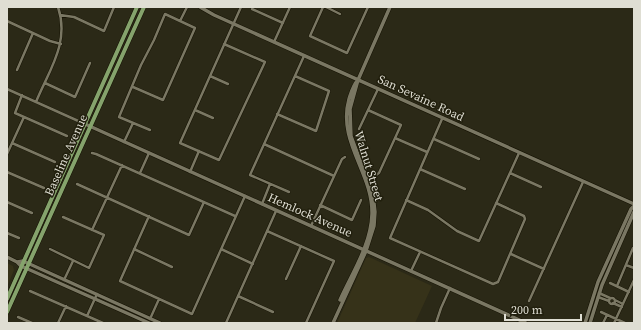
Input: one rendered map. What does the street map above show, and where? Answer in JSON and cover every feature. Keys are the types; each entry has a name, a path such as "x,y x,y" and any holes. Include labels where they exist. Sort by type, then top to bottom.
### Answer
{"main road":[{"name":"Baseline Avenue","path":"7,298 137,7"},
{"name":"Baseline Avenue","path":"7,312 144,7"}],"street":[{"path":"36,102 58,55 61,44 62,28 58,7"},
{"path":"60,16 74,17 104,31 114,7"},
{"path":"180,21 187,7"},
{"name":"San Sevaine Road","path":"200,7 214,15 634,205"},
{"path":"224,44 265,62 220,160 180,143 224,44 234,24 241,7"},
{"path":"274,42 290,7"},
{"path":"340,14 324,7 310,36 347,53 368,7"},
{"path":"331,323 374,226 375,212 371,188 350,131 350,109 358,80 390,7"},
{"path":"252,9 283,23"},
{"path":"132,86 163,100 195,28 165,14 141,65 119,116 150,130"},
{"path":"7,21 61,44"},
{"path":"17,70 33,33"},
{"path":"289,192 250,175 304,56"},
{"path":"45,83 75,97 90,63"},
{"path":"210,76 228,84"},
{"path":"277,114 316,131 329,92 295,76"},
{"path":"7,89 85,124"},
{"path":"359,129 378,89"},
{"path":"22,95 15,113 67,136"},
{"path":"195,110 213,118"},
{"path":"368,110 401,125 379,173 376,175"},
{"path":"7,154 24,117"},
{"path":"442,119 390,238 496,284 525,221 524,216 496,203"},
{"path":"124,142 133,123"},
{"name":"Hemlock Avenue","path":"85,124 411,272 450,288 518,321 526,323"},
{"path":"395,138 428,152"},
{"path":"434,138 479,159"},
{"path":"12,143 55,162"},
{"path":"264,144 334,176"},
{"path":"190,172 199,151"},
{"path":"92,153 236,216"},
{"path":"140,173 149,153"},
{"path":"406,200 428,210 457,231 479,241 519,153"},
{"path":"311,226 342,159 345,157"},
{"path":"92,230 122,165"},
{"path":"420,169 465,189"},
{"path":"7,172 44,188"},
{"path":"510,173 541,187"},
{"path":"529,301 583,182"},
{"path":"77,184 189,234 204,202"},
{"path":"262,204 270,184"},
{"path":"149,216 120,281 192,314 245,196"},
{"path":"320,205 352,220 361,200"},
{"path":"7,202 32,213"},
{"path":"585,323 598,282 634,205"},
{"path":"226,323 276,211"},
{"path":"590,323 599,295 634,212"},
{"path":"50,249 89,268 104,235 63,217"},
{"path":"267,231 334,261 306,323"},
{"path":"7,233 19,238"},
{"path":"286,279 301,246"},
{"path":"617,286 633,248"},
{"path":"134,249 172,266"},
{"path":"221,249 253,264"},
{"path":"411,272 420,252"},
{"path":"511,254 544,269"},
{"path":"7,257 17,262 21,266 28,266 97,294 149,321"},
{"path":"17,262 24,261 28,266 95,299 149,321 160,323"},
{"path":"64,280 73,261"},
{"path":"626,264 634,268"},
{"path":"614,323 634,280"},
{"path":"610,283 629,292"},
{"path":"436,323 450,288"},
{"path":"30,291 103,323"},
{"path":"87,316 97,294"},
{"path":"599,295 613,303 622,305"},
{"path":"238,296 273,312"},
{"path":"149,321 159,299"},
{"path":"610,300 614,299"},
{"path":"614,299 622,305"},
{"path":"613,303 614,299"},
{"path":"58,323 66,306"},
{"path":"601,312 625,323"},
{"path":"603,323 607,315"},
{"path":"18,317 32,323"}],"shaded area":[{"path":"369,257 432,286 415,323 337,323 366,258"},
{"path":"7,263 13,266 14,270 7,287"}]}
